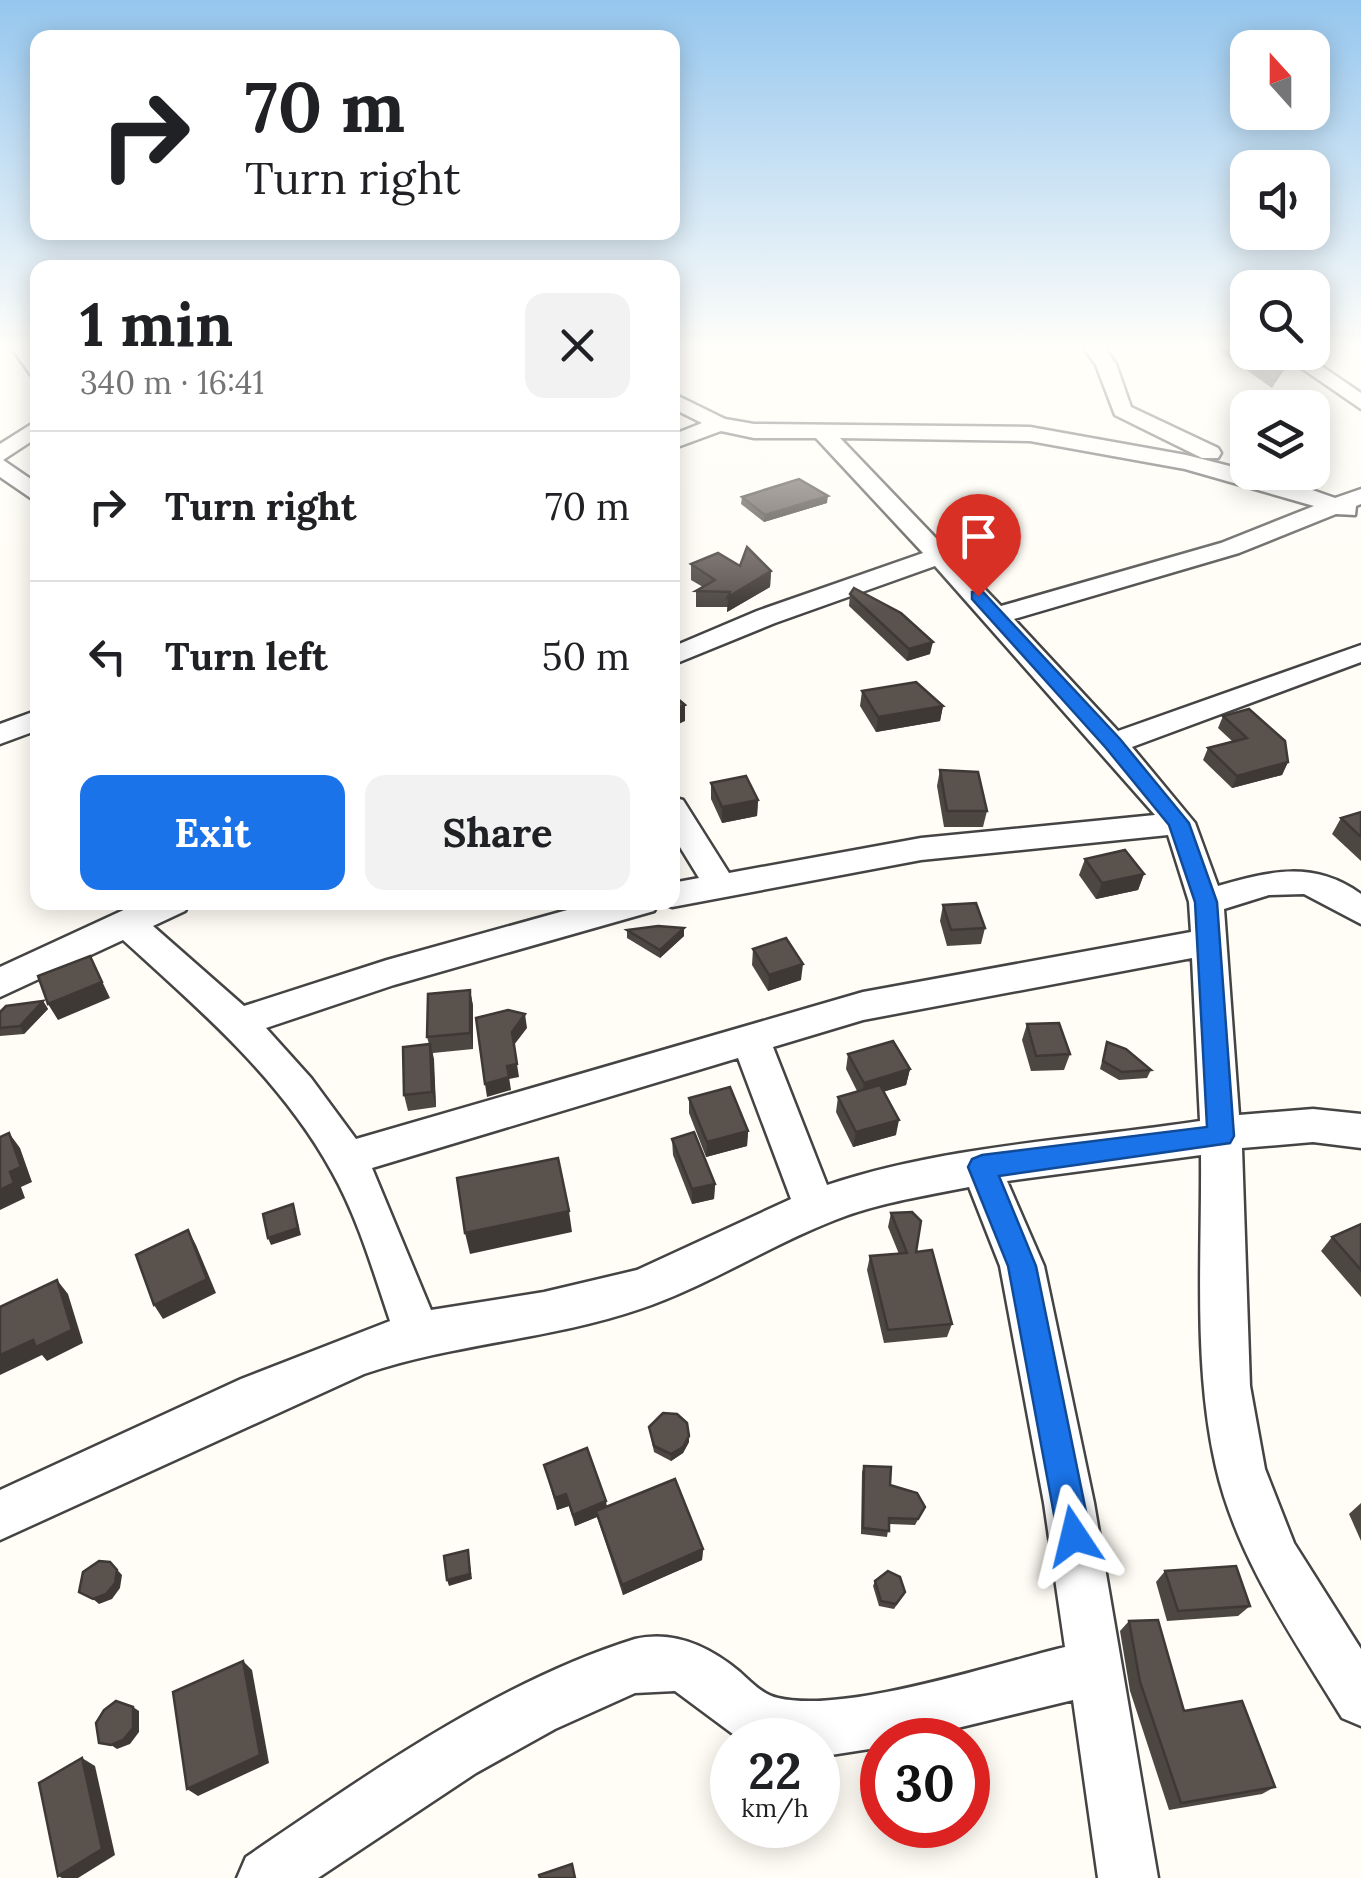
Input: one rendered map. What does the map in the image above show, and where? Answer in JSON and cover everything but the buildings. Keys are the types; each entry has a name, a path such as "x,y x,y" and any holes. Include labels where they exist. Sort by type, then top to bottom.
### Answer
{"street":[{"path":"30,435 2,467 30,490"},
{"path":"825,435 1113,744 1179,823 1206,902 1220,1136 1227,1386 1241,1469 1274,1559 1361,1700"},
{"path":"1034,435 1230,473"},
{"path":"1171,435 1230,463"},
{"path":"1294,490 1354,507"},
{"path":"996,616 1174,566 1354,507"},
{"path":"680,654 766,617 940,556"},
{"path":"1113,744 1361,653"},
{"path":"0,735 30,722"},
{"path":"680,820 719,884"},
{"path":"680,893 920,848 1179,823"},
{"path":"1206,902 1279,881 1304,880 1332,888 1361,912"},
{"path":"0,983 158,910"},
{"path":"238,1023 406,968 613,910"},
{"path":"129,925 238,1023 298,1091 346,1159 374,1218 417,1334"},
{"path":"346,1159 750,1038 916,994 1208,942"},
{"path":"750,1038 815,1208"},
{"path":"0,1515 258,1394 353,1354 417,1334 581,1306 665,1281 815,1208 888,1186 982,1167 1220,1136 1336,1125 1361,1130"},
{"path":"982,1167 1022,1266 1096,1667 1128,1878"},
{"path":"267,1878 446,1758 544,1704 618,1671 651,1662 682,1663 707,1678 746,1712 772,1725 806,1731 874,1720 1096,1667"}],"route":[{"path":"978,596 1142,776 1179,823 1206,902 1220,1136 982,1167 1022,1266 1074,1536"}]}
